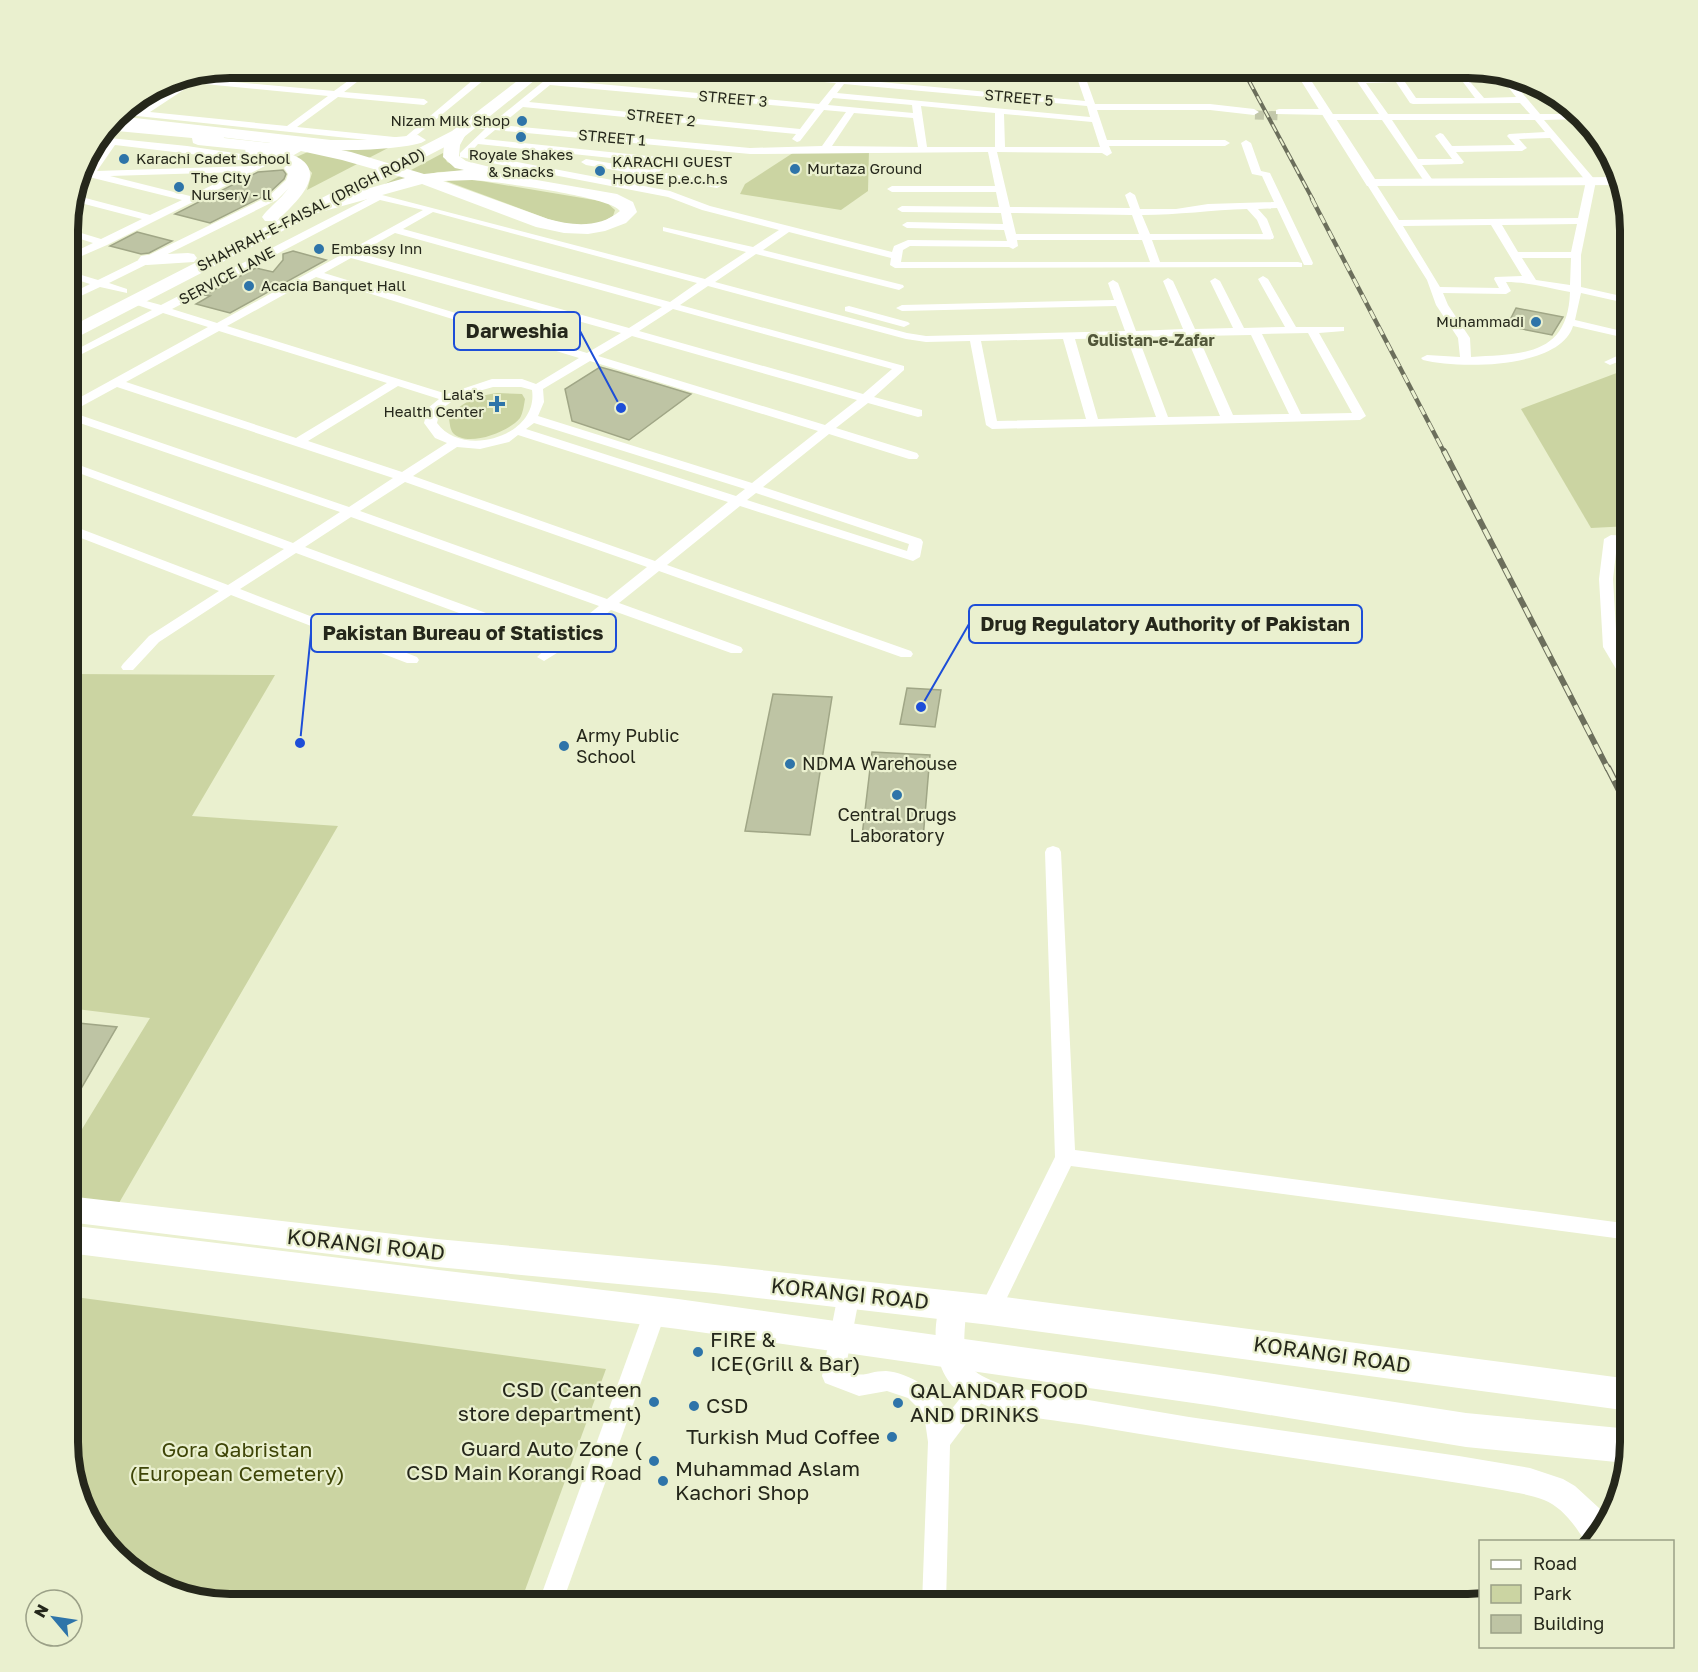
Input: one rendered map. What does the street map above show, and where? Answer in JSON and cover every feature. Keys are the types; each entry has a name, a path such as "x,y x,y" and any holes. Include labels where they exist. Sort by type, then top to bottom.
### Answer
{"highway":[{"name":"SHAHRAH-E-FAISAL (DRIGH ROAD)","path":"78,329 188,258 271,217 412,141 435,132 506,78"},
{"name":"SHAHRAH-E-FAISAL (DRIGH ROAD)","path":"78,315 129,296 314,210 464,130 542,78"},
{"path":"117,129 192,127 357,146 412,141"},
{"path":"116,130 266,152 280,162 301,167 304,173 303,181 290,201 271,217"},
{"path":"280,162 305,149 309,146 308,142"},
{"path":"147,260 188,258"}],"main road":[{"path":"116,130 279,142 330,151 399,171 542,223 567,229 612,225 629,212 627,205 606,196 460,170 451,157 452,145 464,130"},
{"path":"116,130 267,146 325,155 373,169 538,231 558,236 579,237 620,231 642,219 646,208 624,193 460,170 440,176 377,194 314,210"},
{"name":"KORANGI ROAD","path":"78,1210 437,1253 688,1276 990,1310 1620,1394"},
{"name":"KORANGI ROAD","path":"78,1240 655,1312 1215,1390 1466,1430 1620,1445"}],"street":[{"path":"290,128 358,78"},
{"path":"141,114 412,141 481,78"},
{"path":"543,78 520,104 463,155 670,194 706,208 895,260 1017,265 1303,264 1265,173 1257,174 1246,143"},
{"name":"STREET 3","path":"572,78 917,116"},
{"name":"STREET 5","path":"808,78 1091,106 1210,107 1254,114"},
{"path":"789,149 844,78"},
{"path":"1081,78 1106,151"},
{"path":"1304,78 1432,280 1442,305 1464,338 1466,361"},
{"path":"1360,80 1465,79 1482,101"},
{"path":"1360,80 1429,182"},
{"path":"1398,80 1413,102 1524,100"},
{"path":"201,81 424,102"},
{"path":"1509,83 1591,181"},
{"path":"124,122 141,114 186,85"},
{"path":"830,95 1096,120"},
{"path":"915,103 923,150"},
{"name":"STREET 2","path":"520,104 802,132"},
{"path":"825,149 852,110"},
{"path":"999,111 996,150 1000,189 1017,265"},
{"path":"1280,114 1386,117 1570,117"},
{"name":"STREET 1","path":"464,130 492,128 750,151 789,149 1106,151 1225,143"},
{"path":"1449,149 1522,148 1512,136 1554,135"},
{"path":"1415,162 1459,162 1440,136"},
{"path":"476,141 667,161 651,174"},
{"path":"561,158 717,185"},
{"path":"78,254 253,169 280,162 293,174 291,181 273,198 78,294"},
{"path":"89,174 253,169"},
{"path":"89,175 191,199"},
{"path":"1428,358 1466,361 1524,357 1540,352 1565,335 1575,302 1576,255 1591,181"},
{"path":"1371,183 1612,181"},
{"path":"892,189 1000,189"},
{"path":"377,194 906,336 926,339 1340,329"},
{"name":"SERVICE LANE","path":"78,353 337,218 377,194"},
{"path":"1130,195 1156,265"},
{"path":"81,200 152,219"},
{"path":"902,208 1176,212 1208,207 1280,205"},
{"path":"906,336 895,260 898,248 908,243 1011,236 1269,237 1262,219 1251,207"},
{"path":"78,404 432,209"},
{"path":"314,210 337,218"},
{"path":"1494,221 1532,283 1620,299"},
{"path":"1395,223 1582,221"},
{"path":"907,225 1011,236"},
{"path":"667,229 898,287"},
{"path":"394,230 900,368 866,398 544,657"},
{"path":"537,388 539,399 532,417 518,431 506,438 488,443 454,444 433,432 429,423 431,413 448,398 461,391 492,383 522,383 537,388 631,332 786,230"},
{"path":"78,235 103,243"},
{"path":"575,247 591,243 603,244 904,324"},
{"path":"350,254 918,413"},
{"path":"1515,255 1576,255"},
{"path":"316,273 825,431 913,456"},
{"path":"78,277 163,310 448,398"},
{"path":"1263,279 1292,330"},
{"path":"1436,290 1506,291 1499,279 1529,279"},
{"path":"1168,281 1228,419"},
{"path":"1215,281 1240,332"},
{"path":"1113,283 1163,421"},
{"path":"902,308 1121,303"},
{"path":"1569,322 1620,334"},
{"path":"975,338 992,425 1359,416 1312,330"},
{"path":"1255,331 1297,418"},
{"path":"1068,335 1093,423"},
{"path":"1610,362 1620,358"},
{"path":"298,442 397,382"},
{"path":"117,383 404,477 906,654"},
{"path":"518,431 913,557 916,542 532,417"},
{"path":"78,418 351,512 736,650"},
{"path":"128,667 154,639 454,444"},
{"path":"78,469 560,645"},
{"path":"78,532 412,660"},
{"path":"1620,539 1611,539 1606,579 1610,647 1620,664"},
{"path":"1611,547 1620,550"},
{"path":"990,1310 1065,1157 1053,852"},
{"path":"1065,1157 1620,1231"},
{"path":"849,1294 833,1376 858,1386 887,1381 916,1391 935,1410 939,1442 934,1594"},
{"path":"953,1306 949,1354 951,1365 961,1376 981,1389 1006,1399 1189,1430 1459,1468 1530,1482 1553,1489 1565,1496 1587,1518 1593,1528"},
{"path":"554,1594 655,1312"},
{"path":"939,1442 981,1389"}],"green space":[{"path":"388,148 307,190 312,173 303,162 294,158 310,151"},
{"path":"799,149 869,150 868,191 841,210 740,194 745,184"},
{"path":"443,153 447,162 468,171 438,172 383,185"},
{"path":"447,180 475,180 606,202 615,210 613,216 601,223 575,227"},
{"path":"1620,372 1620,527 1591,528 1521,409"},
{"path":"497,393 522,394 525,399 521,416 515,423 498,433 477,439 459,437 453,433 449,419 459,408 476,398"},
{"path":"78,674 275,675 192,816 338,826 112,1215 78,1210 78,1136 150,1018 78,1009"},
{"name":"Gora Qabristan (European Cemetery)","path":"78,1297 606,1369 524,1594 230,1594 190,1589 145,1568 109,1535 98,1518 86,1491 81,1472 78,1452"}],"building":[{"path":"283,170 286,174 284,179 268,194 210,223 175,214 258,172"},
{"path":"137,232 172,241 149,253 141,254 110,246"},
{"name":"Acacia Banquet Hall","path":"293,251 326,260 230,313 196,304 210,296 204,295 256,268 273,272 283,260 283,254"},
{"name":"Muhammadi","path":"1516,308 1563,317 1552,335 1507,326"},
{"path":"600,367 691,394 629,440 572,421 565,389"},
{"path":"907,688 941,690 935,727 900,724"},
{"name":"NDMA Warehouse","path":"773,694 832,697 810,835 745,831"},
{"name":"Central Drugs Laboratory","path":"872,752 930,755 923,839 862,836"},
{"path":"78,1023 117,1027 78,1094"}],"tunnel":[{"path":"1255,115 1281,116"}],"railway":[{"path":"1247,78 1313,200"},
{"path":"1312,199 1444,452"},
{"path":"1444,451 1608,769"},
{"path":"1608,768 1620,791"}],"place":[{"name":"Nizam Milk Shop","path":"522,121"},
{"name":"Royale Shakes & Snacks","path":"521,137"},
{"name":"Karachi Cadet School","path":"124,159"},
{"name":"Murtaza Ground","path":"795,169"},
{"name":"KARACHI GUEST HOUSE p.e.c.h.s","path":"600,171"},
{"name":"The City Nursery - ll","path":"179,187"},
{"name":"Embassy Inn","path":"319,249"},
{"name":"Acacia Banquet Hall","path":"249,286"},
{"name":"Muhammadi","path":"1536,322"},
{"name":"Lala's Health Center","path":"497,404"},
{"name":"Darweshia","path":"621,408"},
{"name":"Drug Regulatory Authority of Pakistan","path":"921,707"},
{"name":"Pakistan Bureau of Statistics","path":"300,743"},
{"name":"Army Public School","path":"564,746"},
{"name":"NDMA Warehouse","path":"790,764"},
{"name":"Central Drugs Laboratory","path":"897,795"},
{"name":"FIRE & ICE(Grill & Bar)","path":"698,1352"},
{"name":"CSD (Canteen store department)","path":"654,1402"},
{"name":"QALANDAR FOOD AND DRINKS","path":"898,1403"},
{"name":"CSD","path":"694,1406"},
{"name":"Turkish Mud Coffee","path":"892,1437"},
{"name":"Guard Auto Zone ( CSD Main Korangi Road","path":"654,1461"},
{"name":"Muhammad Aslam Kachori Shop","path":"663,1481"}],"district":[{"name":"Gulistan-e-Zafar","path":"1151,340"}]}
